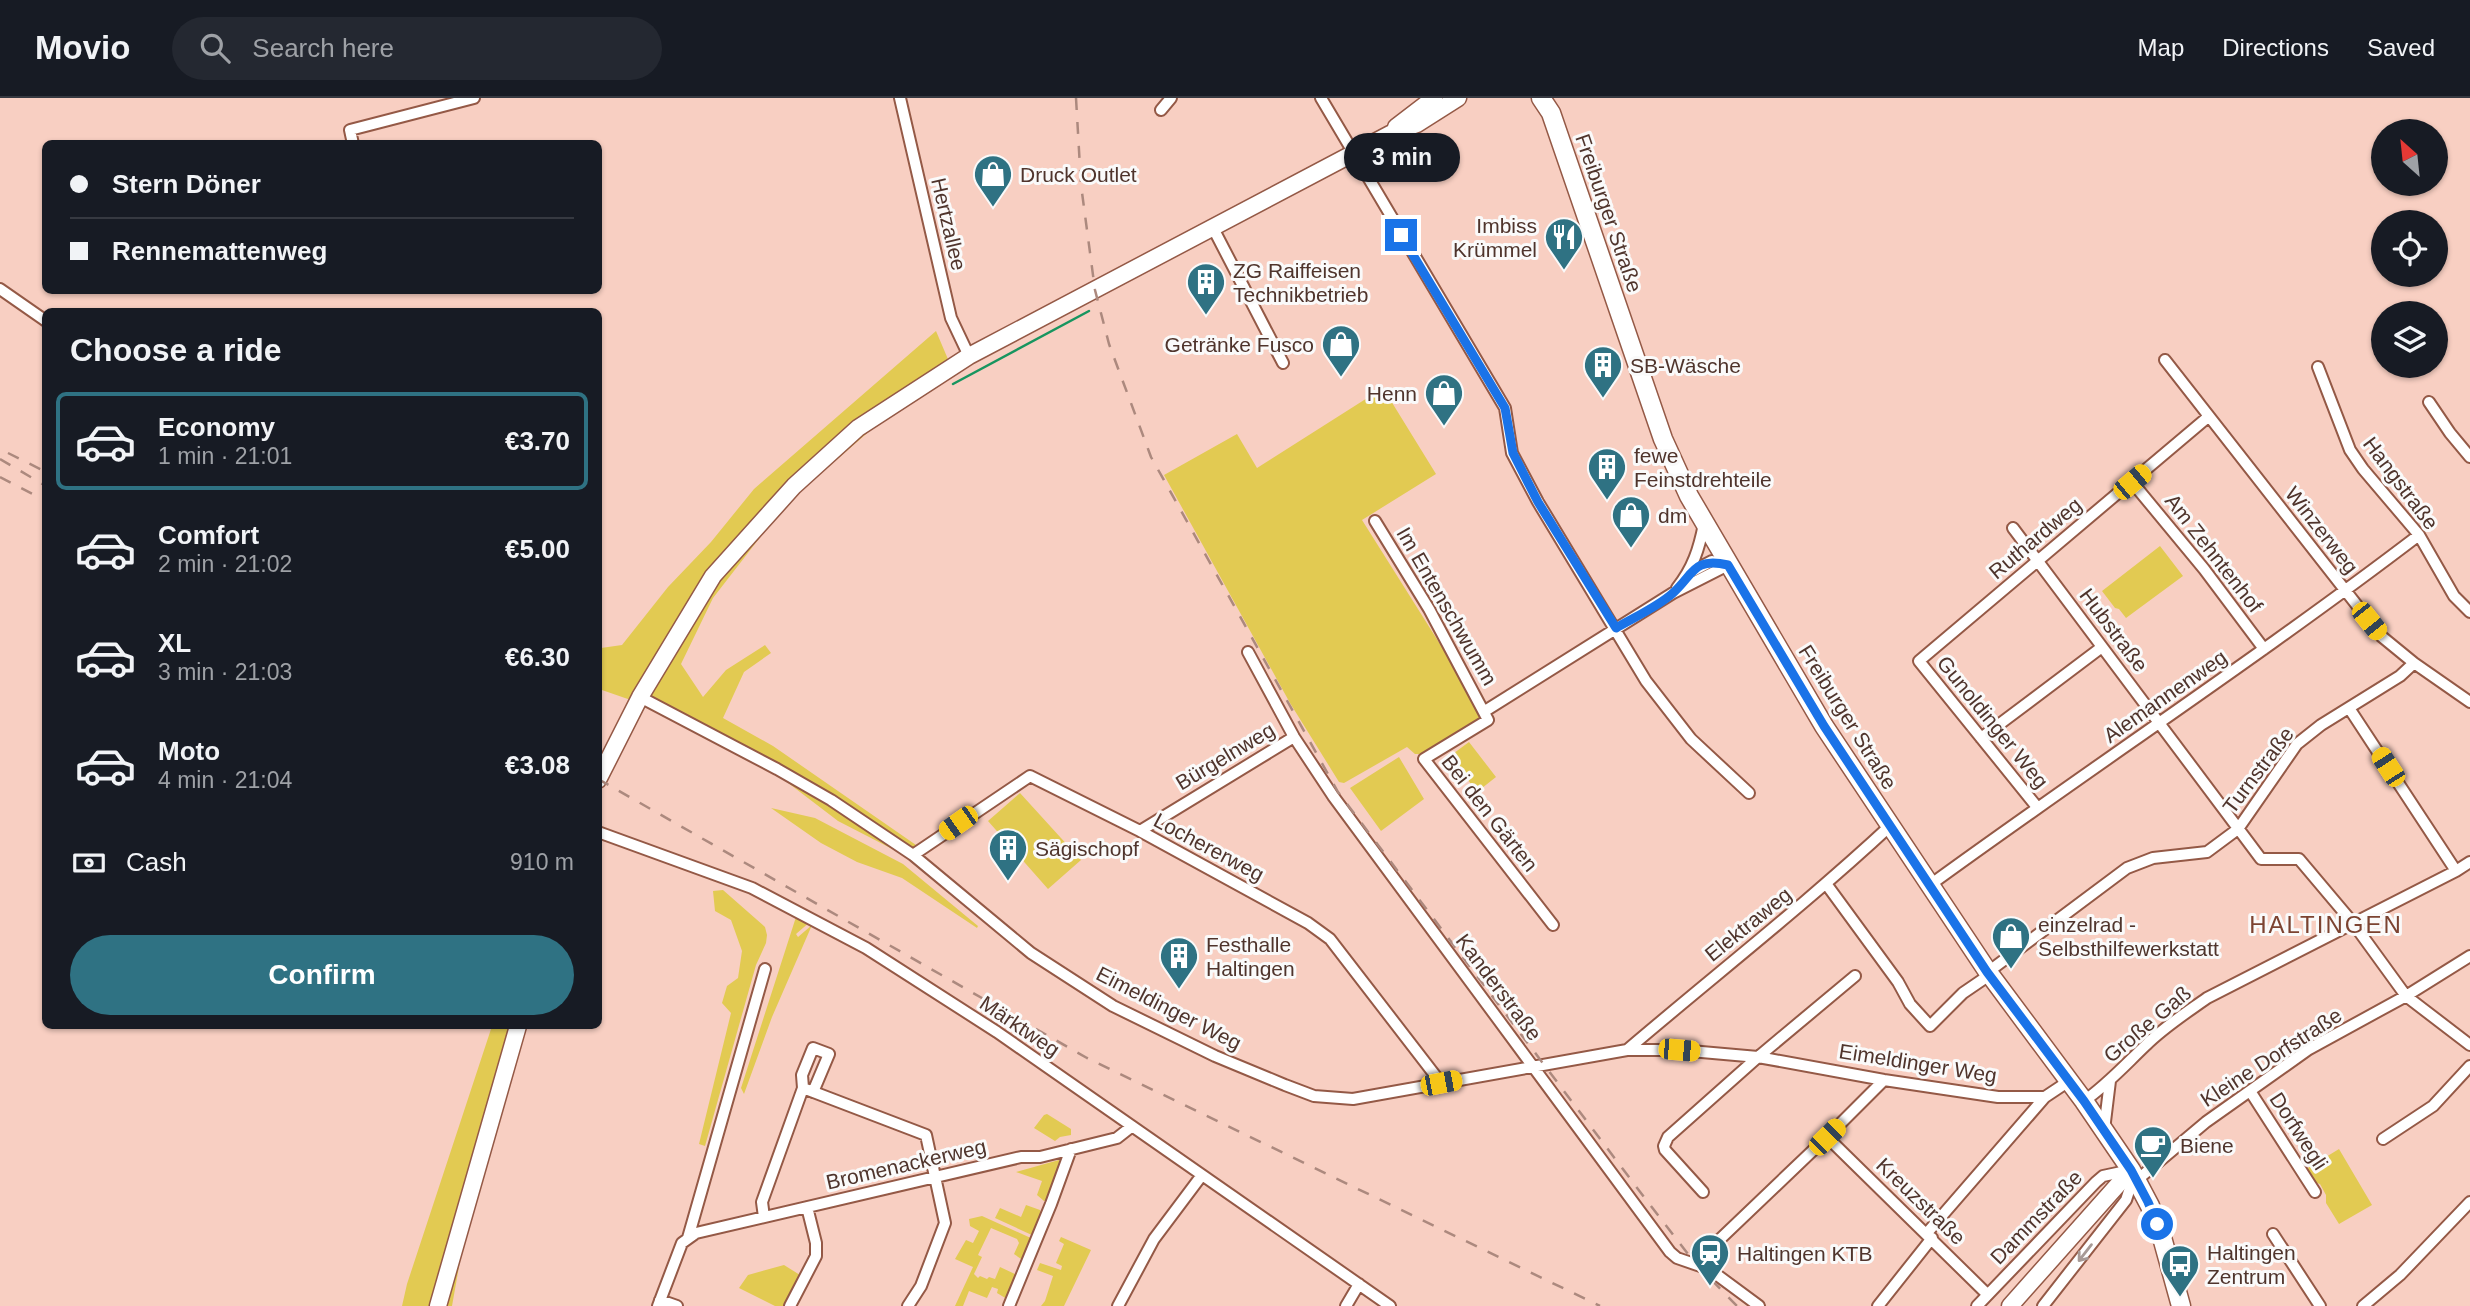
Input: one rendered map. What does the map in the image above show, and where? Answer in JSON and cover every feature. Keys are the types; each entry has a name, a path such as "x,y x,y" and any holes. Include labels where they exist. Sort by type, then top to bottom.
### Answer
{"main road":[{"name":"Freiburger Straße","path":"1548,103 1663,439 1704,524 1824,726 1987,972 2084,1101 2134,1175 2150,1206 2163,1241 2181,1306"}],"street":[{"path":"352,140 350,130 474,98"},
{"name":"Hertzallee","path":"900,98 951,318 969,356"},
{"path":"1161,110 1171,98"},
{"path":"1321,98 1505,408 1513,453 1538,502 1646,681 1691,739 1749,793"},
{"path":"1390,134 1434,98"},
{"path":"602,772 640,698 713,576 794,486 858,428 969,356 1390,134 1417,124 1458,98"},
{"path":"1213,228 1283,363"},
{"path":"0,289 42,318"},
{"name":"Winzerweg","path":"2165,360 2381,636 2470,702"},
{"name":"Hangstraße","path":"2318,367 2350,450 2419,535 2454,596 2470,612"},
{"path":"2429,402 2470,457"},
{"name":"Ruthardweg","path":"1919,661 2208,417"},
{"name":"Am Zehntenhof","path":"2132,482 2204,569 2264,649"},
{"name":"Im Entenschwumm","path":"1375,521 1429,609 1485,711"},
{"path":"1673,593 1689,573 1698,554 1704,524"},
{"name":"Hubstraße","path":"2012,528 2261,859 2299,859 2353,923"},
{"name":"Alemannenweg","path":"1930,885 2037,807 2161,724 2419,535"},
{"path":"1689,573 1712,561 1728,565"},
{"path":"1485,711 1673,593 1728,565"},
{"path":"1981,738 2102,646"},
{"name":"Kanderstraße","path":"1248,652 1294,737 1333,796 1670,1252 1677,1258 1709,1269 1759,1306"},
{"name":"Gunoldinger Weg","path":"1919,661 2037,807"},
{"name":"Turnstraße","path":"1827,885 1898,982 1910,1004 1930,1026 1964,993 1985,978 1987,972 2127,868 2153,858 2207,852 2238,829 2297,744 2321,725 2400,676 2414,663"},
{"name":"Eimeldinger Weg","path":"640,698 778,769 831,800 913,855 1009,936 1113,1006 1215,1056 1314,1096 1353,1099 1627,1050 1679,1050 1758,1057 1998,1097 2045,1097"},
{"path":"2349,708 2456,871"},
{"name":"Bei den Gärten","path":"1485,711 1488,720 1424,759 1553,925"},
{"name":"Bürgelnweg","path":"1140,831 1294,737"},
{"name":"Lochererweg","path":"913,855 1030,776 1140,831 1308,923 1330,939 1441,1083"},
{"name":"Elektraweg","path":"1627,1050 1731,961 1827,885 1891,825"},
{"name":"Märktweg","path":"602,833 751,888 841,934 997,1032 1390,1306"},
{"name":"Große Gaß","path":"2084,1101 2110,1081 2176,1019 2207,998 2470,862"},
{"path":"2353,923 2406,996 2470,1045"},
{"name":"Kleine Dorfstraße","path":"2134,1175 2162,1159 2206,1122 2309,1049 2406,996 2470,956"},
{"path":"677,1306 659,1303 677,1253 688,1238 765,969"},
{"path":"1703,1192 1669,1156 1665,1150 1665,1142 1758,1057 1855,976"},
{"path":"438,1306 517,1029"},
{"path":"2383,1139 2433,1106 2470,1066"},
{"path":"1695,1263 1884,1080"},
{"path":"1878,1306 1929,1235 2045,1097 2068,1081"},
{"name":"Große Gaß","path":"2104,1130 2110,1081"},
{"path":"764,1217 762,1202 808,1090 926,1135 945,1218 921,1286 908,1306"},
{"name":"Dorfwegli","path":"2250,1091 2315,1192"},
{"name":"Bromenackerweg","path":"688,1238 696,1233 1021,1157 1040,1157 1117,1138 1131,1127"},
{"name":"Kreuzstraße","path":"1827,1137 1987,1294"},
{"path":"1009,1306 1071,1149"},
{"path":"1118,1306 1154,1239 1202,1175"},
{"name":"Dammstraße","path":"1977,1306 2096,1182 2107,1175 2134,1175"},
{"path":"2010,1306 2134,1175"},
{"path":"2043,1306 2126,1200 2134,1175"},
{"path":"2363,1306 2400,1275 2470,1202"},
{"path":"790,1306 816,1256 816,1243 807,1207"},
{"path":"2273,1234 2320,1306"},
{"path":"1346,1306 1359,1284"}],"shaded area":[{"path":"936,331 953,371 873,428 786,504 713,598 681,664 703,697 726,670 765,645 771,653 744,672 723,718 773,746 916,845 904,855 838,821 762,763 700,724 602,690 602,648 622,645 668,587 711,542 754,489"},
{"path":"1383,388 1436,474 1362,520 1467,687 1481,718 1420,754 1415,754 1407,747 1344,783 1339,782 1290,703 1164,475 1237,434 1257,468"},
{"path":"2160,546 2183,576 2126,618 2102,591"},
{"path":"1469,742 1496,777 1477,792 1450,756"},
{"path":"1399,757 1424,799 1381,831 1350,788"},
{"path":"1020,793 1081,860 1048,889 988,821"},
{"path":"771,808 815,818 903,864 978,926 977,928 902,878 857,862 821,843"},
{"path":"723,890 765,927 767,935 705,1146 699,1144 731,1013 722,1003 727,986 738,978 742,951 731,920 715,911 713,891"},
{"path":"796,917 811,921 796,934 798,937 812,925 772,1017 744,1094 741,1088"},
{"path":"491,1029 524,1029 460,1261 452,1306 402,1306"},
{"path":"1047,1114 1071,1129 1071,1135 1055,1141 1034,1128"},
{"path":"2339,1149 2372,1205 2339,1224 2326,1203 2326,1195 2320,1184 2310,1181 2303,1171"},
{"path":"1059,1160 1062,1165 1047,1200 1044,1201 1037,1195 1042,1181 1016,1172"},
{"path":"1026,1205 1040,1210 1042,1215 1034,1236 995,1218 1000,1208 1021,1217"},
{"path":"982,1216 1033,1239 1024,1261 1014,1254 1019,1243 1017,1239 991,1228 978,1255 982,1257 974,1274 978,1278 980,1276 995,1279 1000,1267 1017,1275 1007,1299 997,1293 998,1289 992,1287 987,1298 969,1291 963,1306 955,1306 973,1267 955,1259 966,1240 973,1243 979,1231 970,1226 969,1219"},
{"path":"1061,1237 1091,1250 1064,1306 1041,1306 1053,1276 1037,1270 1040,1263 1061,1270 1062,1266 1056,1263 1064,1244 1059,1241"},
{"path":"784,1265 800,1275 784,1306 775,1306 739,1288 748,1275"}],"waterway":[{"path":"953,384 1089,311"}],"railway":[{"path":"1076,98 1081,185 1095,290 1109,344 1151,457 1338,792 1695,1263 1737,1306"},
{"path":"8,453 42,470"},
{"path":"0,459 42,484"},
{"path":"0,477 42,499"},
{"path":"602,781 1087,1058 1600,1306"}],"place":[{"name":"Druck Outlet","path":"993,208"},
{"name":"Imbiss Krümmel","path":"1564,271"},
{"name":"ZG Raiffeisen Technikbetrieb","path":"1206,316"},
{"name":"Getränke Fusco","path":"1341,378"},
{"name":"SB-Wäsche","path":"1603,399"},
{"name":"Henn","path":"1444,427"},
{"name":"fewe Feinstdrehteile","path":"1607,501"},
{"name":"dm","path":"1631,549"},
{"name":"Sägischopf","path":"1008,882"},
{"name":"einzelrad - Selbsthilfewerkstatt","path":"2011,970"},
{"name":"Festhalle Haltingen","path":"1179,990"},
{"name":"Biene","path":"2153,1179"},
{"name":"Haltingen KTB","path":"1710,1287"},
{"name":"Haltingen Zentrum","path":"2180,1298"}],"district":[{"name":"HALTINGEN","path":"2326,924"}],"route":[{"path":"1401,235 1505,408 1513,453 1538,502 1616,628 1673,593 1689,573 1703,565 1712,561 1728,565 1824,726 1987,972 2084,1101 2131,1170 2157,1224"}]}
